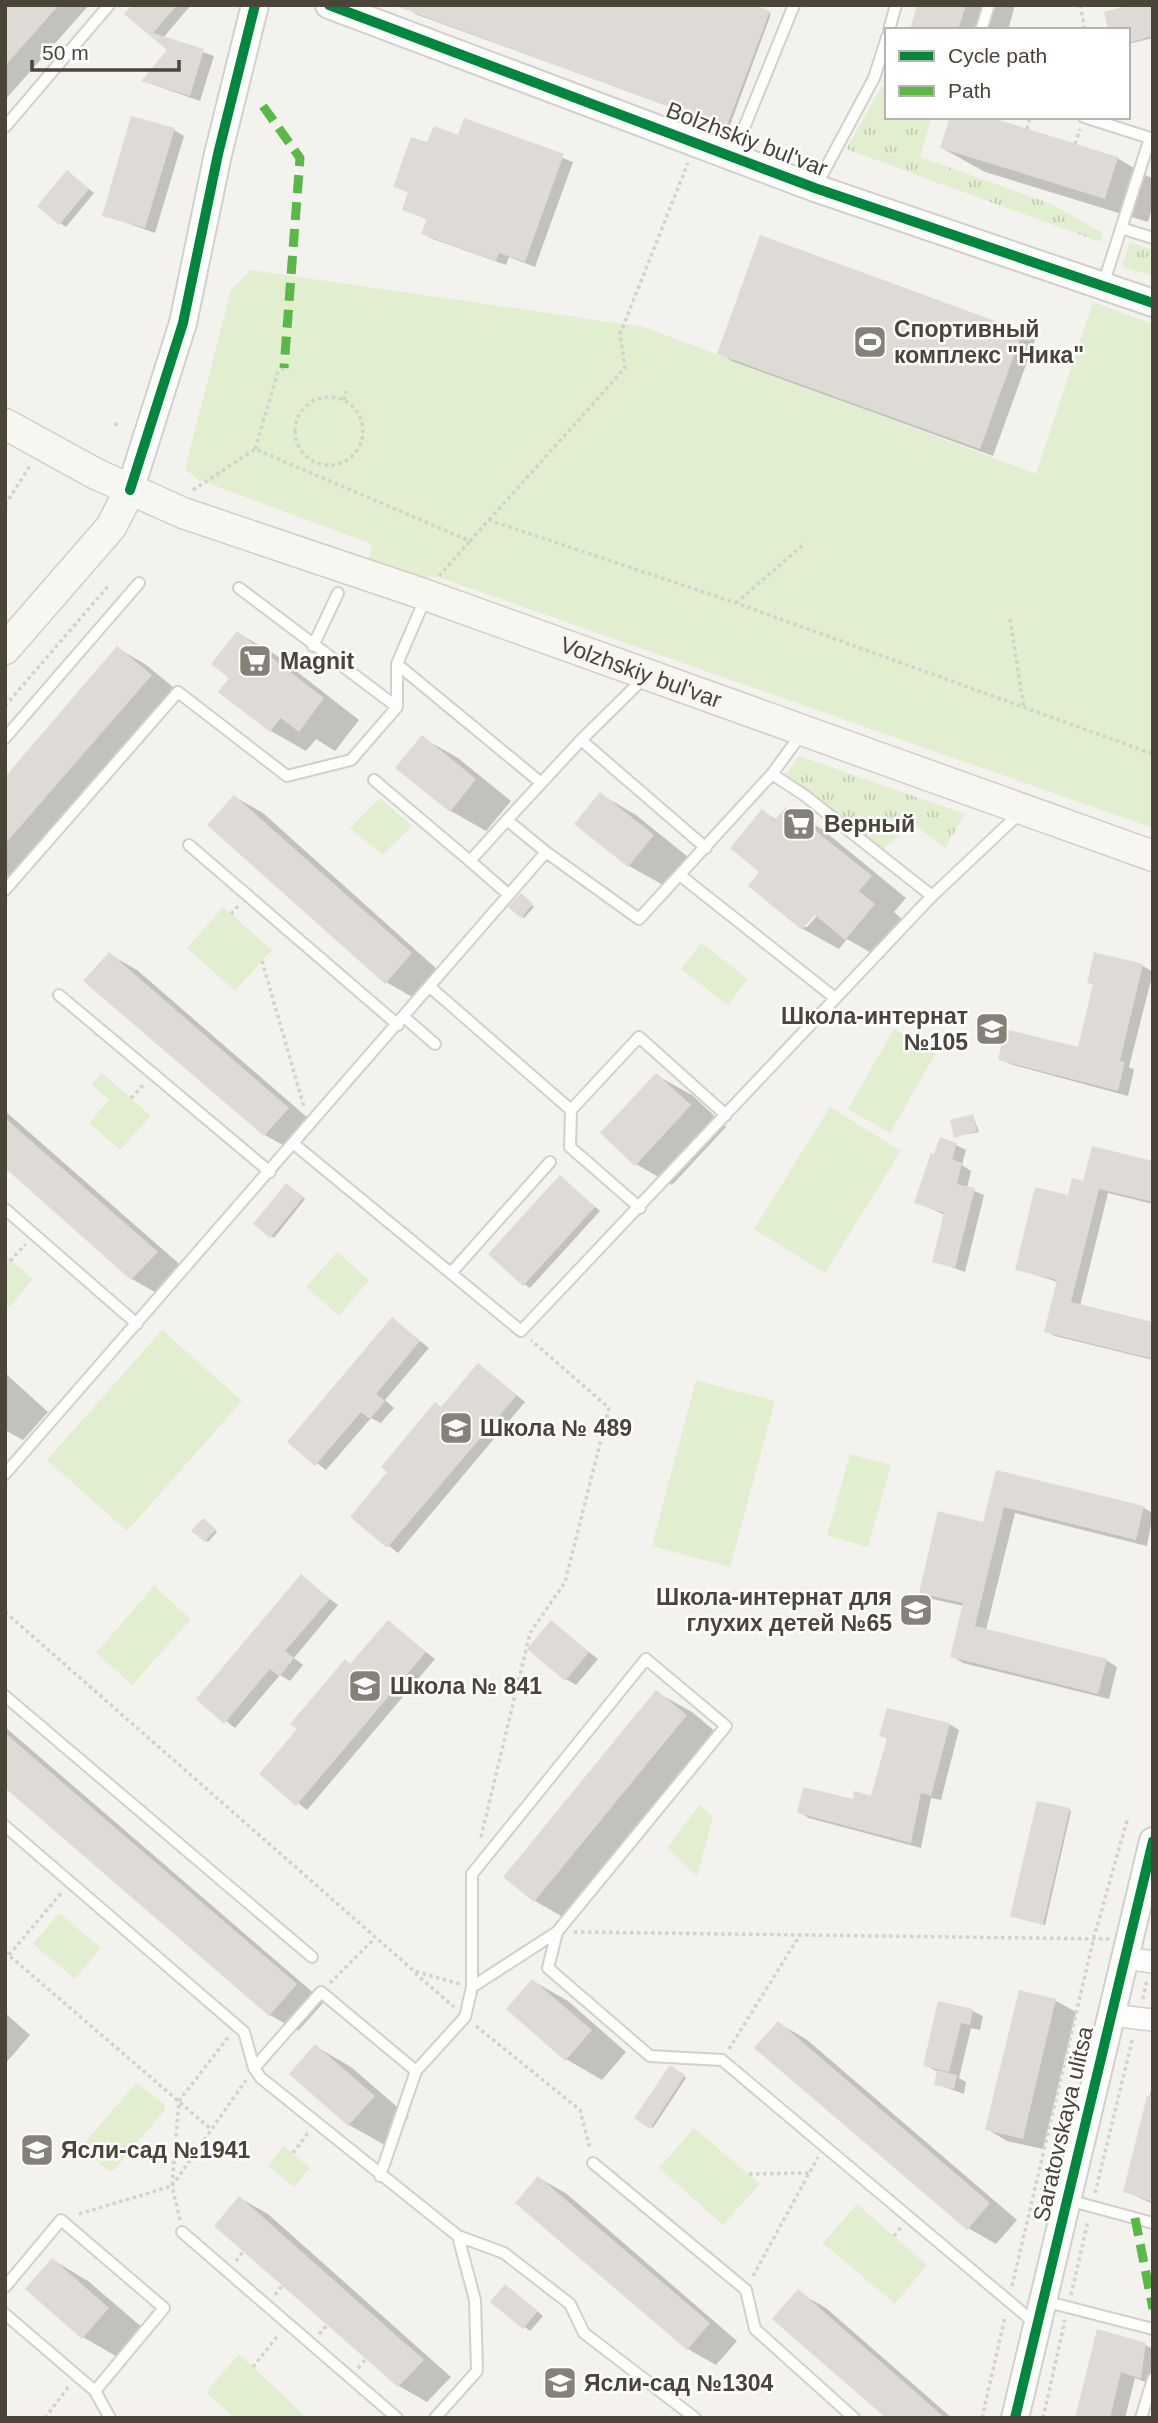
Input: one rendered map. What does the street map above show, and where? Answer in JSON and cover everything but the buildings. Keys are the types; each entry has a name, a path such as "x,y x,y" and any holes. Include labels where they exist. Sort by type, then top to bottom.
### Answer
{"main road":[{"name":"Volzhskiy bul'var","path":"5,424 130,490 183,513 432,587 647,675 1153,856"},
{"path":"7,644 111,527 130,490"}],"street":[{"path":"130,490 183,323 218,154 256,5"},
{"name":"Bolzhskiy bul'var","path":"329,5 815,188 1153,303"},
{"name":"Saratovskaya ulitsa","path":"1015,2418 1039,2313 1079,2203 1110,2015 1153,1841"},
{"path":"1126,1949 1152,1962"},
{"path":"1110,2015 1145,2020"}],"lane":[{"path":"5,127 109,5"},
{"path":"732,156 794,5"},
{"path":"890,28 896,5"},
{"path":"982,28 989,5"},
{"path":"815,188 874,78 885,43"},
{"path":"1091,119 1152,136 1103,285"},
{"path":"1121,228 1153,238"},
{"path":"5,738 139,583"},
{"path":"5,890 178,692 287,776 351,760 397,706 397,664 432,587"},
{"path":"239,588 313,646 397,706"},
{"path":"313,646 338,593"},
{"path":"397,664 540,782"},
{"path":"470,861 540,782 647,675"},
{"path":"507,820 546,852 639,919 772,774 804,731"},
{"path":"581,740 706,848"},
{"path":"772,774 804,794 932,896"},
{"path":"374,780 509,895"},
{"path":"294,1144 521,1331 932,896 1024,810"},
{"path":"189,845 401,1021 435,1044"},
{"path":"7,1468 270,1172 546,852"},
{"path":"681,876 835,998"},
{"path":"430,987 571,1110"},
{"path":"58,995 270,1172"},
{"path":"640,1208 570,1147 571,1110 639,1037 726,1115"},
{"path":"450,1273 550,1162"},
{"path":"5,1209 137,1324"},
{"path":"380,2176 416,2071 465,2017 472,1987 472,1874 646,1659 726,1726 557,1932 472,1987"},
{"path":"5,1696 313,1957"},
{"path":"5,1826 244,2032 254,2068 261,2078 458,2236 504,2253 570,2304 584,2333 695,2418"},
{"path":"557,1932 548,1968 650,2056 722,2060 1009,2301 1039,2313 1067,2309 1153,2329"},
{"path":"254,2068 321,1992 416,2071"},
{"path":"593,2163 746,2291 755,2329 854,2418"},
{"path":"1079,2203 1153,2223"},
{"path":"5,2287 61,2220 164,2308 95,2391"},
{"path":"182,2232 397,2418"},
{"path":"435,2418 477,2371 475,2300 458,2236"},
{"path":"5,2314 95,2391 110,2418"},
{"path":"1141,2418 1153,2379"}],"path":[{"path":"1080,5 1086,28"},
{"path":"1027,129 1030,119"},
{"path":"432,587 625,368 620,334 692,154"},
{"path":"191,491 255,449 278,372 284,368"},
{"path":"344,400 346,391"},
{"path":"330,396 344,400 355,408 362,419 360,446 352,457 340,464 327,466 314,463 303,454 296,443 294,430 297,416 305,405 317,398 330,396"},
{"path":"255,449 310,470 470,541"},
{"path":"310,470 314,463"},
{"path":"5,505 30,466"},
{"path":"489,520 736,603 1153,754"},
{"path":"736,603 805,543"},
{"path":"5,706 110,585"},
{"path":"1010,620 1024,709"},
{"path":"262,961 310,1126"},
{"path":"10,1261 34,1234"},
{"path":"472,1874 530,1633 565,1582 609,1408 521,1331"},
{"path":"5,1612 465,2017 580,2110 593,2163"},
{"path":"982,2418 1094,1937 1128,1817"},
{"path":"70,1882 7,1953 212,2130"},
{"path":"557,1932 1094,1937 1126,1949"},
{"path":"722,2060 800,1935"},
{"path":"321,1992 375,1938"},
{"path":"1043,2418 1067,2309 1079,2203 1145,2020 1152,1962"},
{"path":"414,1972 472,1987"},
{"path":"182,2232 173,2186 179,2101 237,2026"},
{"path":"61,2220 173,2186 254,2068"},
{"path":"293,2154 315,2123"},
{"path":"746,2291 824,2146"},
{"path":"748,2174 809,2173"},
{"path":"253,2367 287,2324"},
{"path":"45,2418 78,2375"}],"green space":[{"path":"882,86 885,87 885,119 931,119 920,157 1049,203 1103,233 1100,242 846,149"},
{"path":"1130,242 1153,250 1153,276 1122,267"},
{"path":"251,270 644,327 1036,474 1093,302 1153,324 1153,828 438,577 398,577 368,563 372,544 199,480 185,469 231,290"},
{"path":"799,756 965,814 945,848 913,824 878,853 782,780"},
{"path":"380,798 412,826 382,855 350,828"},
{"path":"223,907 272,950 235,991 187,948"},
{"path":"701,943 748,979 728,1005 681,969"},
{"path":"894,1029 936,1053 890,1133 848,1109"},
{"path":"102,1073 151,1116 120,1150 89,1123 109,1100 92,1085"},
{"path":"830,1107 901,1151 825,1273 754,1229"},
{"path":"337,1252 369,1280 339,1316 306,1287"},
{"path":"5,1256 33,1279 10,1307 5,1303"},
{"path":"162,1330 242,1401 127,1531 47,1460"},
{"path":"696,1380 775,1401 730,1567 652,1546"},
{"path":"850,1454 891,1465 868,1547 827,1536"},
{"path":"154,1586 191,1619 132,1685 96,1653"},
{"path":"699,1805 713,1817 697,1876 667,1848"},
{"path":"59,1913 101,1948 75,1979 33,1944"},
{"path":"136,2083 164,2104 165,2110 114,2170 109,2171 85,2151 83,2145"},
{"path":"694,2128 760,2184 723,2225 659,2168"},
{"path":"284,2146 310,2168 294,2187 268,2166"},
{"path":"857,2204 927,2265 895,2304 823,2243"},
{"path":"239,2354 307,2418 234,2418 206,2392"}],"marked path":[{"path":"263,106 300,158 284,368"},
{"path":"1135,2218 1153,2309"}],"cycle path":[{"path":"130,490 183,323 218,154 255,5"},
{"path":"329,5 815,188 1153,303"},
{"path":"1015,2418 1153,1841"}],"place":[{"name":"Спортивный комплекс \"Ника\"","path":"870,342"},
{"name":"Magnit","path":"255,661"},
{"name":"Верный","path":"799,824"},
{"name":"Школа-интернат №105","path":"992,1029"},
{"name":"Школа № 489","path":"456,1428"},
{"name":"Школа-интернат для глухих детей №65","path":"916,1610"},
{"name":"Школа № 841","path":"365,1686"},
{"name":"Ясли-сад №1941","path":"37,2150"},
{"name":"Ясли-сад №1304","path":"560,2383"}]}
